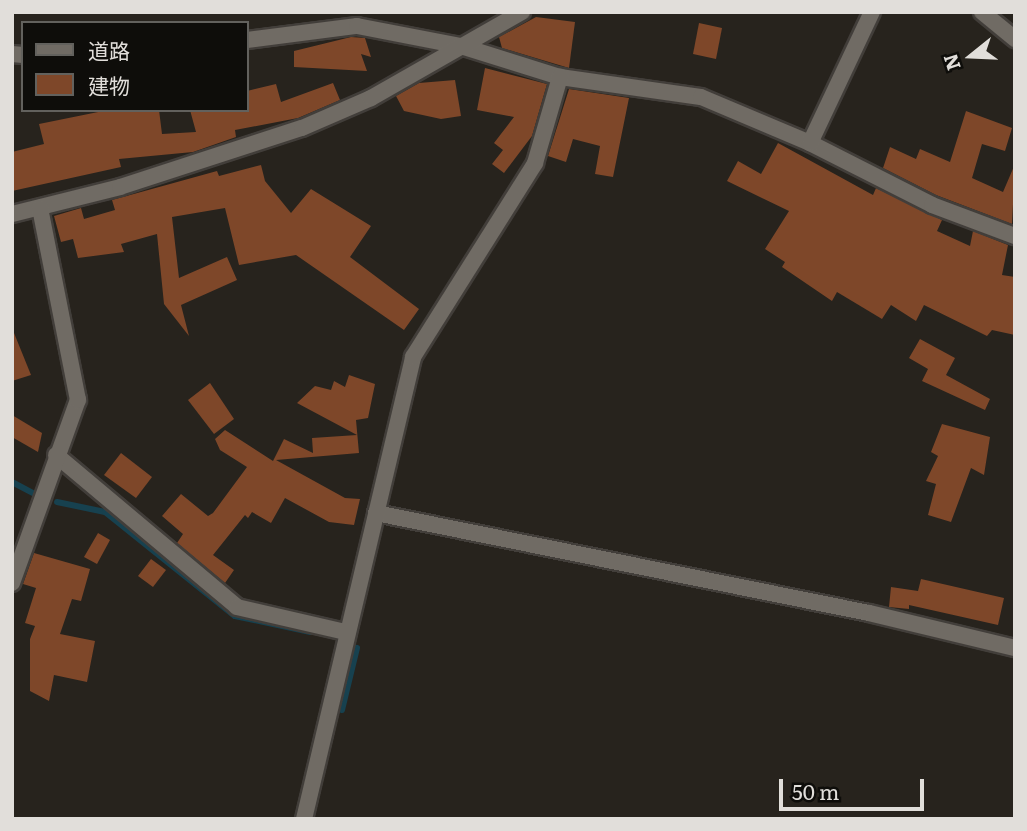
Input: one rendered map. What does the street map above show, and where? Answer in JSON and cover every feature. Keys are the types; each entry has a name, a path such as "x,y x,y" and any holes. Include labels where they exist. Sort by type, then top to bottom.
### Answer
{"street":[{"path":"12,214 40,208 302,128 371,98 522,12"},
{"path":"810,143 872,12"},
{"path":"982,12 1015,39"},
{"path":"248,40 357,26 461,46 560,77 701,97 810,143 932,205 1015,236"},
{"path":"304,819 345,632 413,358 535,163 560,77"},
{"path":"12,583 78,400 40,208"},
{"path":"56,455 237,607 345,632"},
{"path":"376,513 869,613 1015,648"}],"building":[{"path":"536,17 575,22 569,68 502,48 499,37"},
{"path":"699,23 722,28 716,59 693,54"},
{"path":"351,37 365,38 371,57 361,54 367,71 294,67 294,51"},
{"path":"485,68 547,84 532,136 504,173 492,164 503,150 494,143 514,117 477,110"},
{"path":"455,80 461,116 441,119 404,111 396,96 419,83"},
{"path":"333,83 340,100 298,118 235,130 236,137 193,152 119,159 121,167 12,191 12,152 44,144 39,124 98,112 159,112 162,134 196,132 191,112 248,112 248,91 276,84 281,102"},
{"path":"569,89 629,98 613,177 595,174 600,146 573,139 566,162 548,156"},
{"path":"966,111 1012,128 1005,151 982,144 972,178 1003,192 1015,164 1012,224 936,195 883,168 890,147 916,159 920,149 950,162"},
{"path":"778,143 873,195 876,188 942,220 937,231 970,246 973,231 1008,245 1002,275 1015,277 1015,335 992,330 987,336 924,305 916,321 891,305 882,319 837,292 832,301 782,267 785,262 765,249 789,211 727,181 738,161 761,174"},
{"path":"261,165 265,181 291,213 311,189 371,226 350,257 419,309 404,330 296,255 239,265 225,208 172,217 179,278 227,257 237,280 181,305 189,336 164,304 157,234 121,244 124,252 78,258 73,239 61,242 54,216 81,208 84,219 115,210 112,200 217,171 219,176"},
{"path":"12,328 31,375 12,381"},
{"path":"920,339 955,358 946,375 990,399 985,410 922,381 928,369 909,358"},
{"path":"349,375 375,384 368,418 356,420 359,453 276,460 345,498 360,499 354,525 329,522 285,498 271,523 252,512 248,518 245,515 213,555 234,570 225,583 177,543 183,534 162,516 181,494 208,516 247,467 220,450 215,439 225,430 273,461 284,439 313,453 312,438 357,435 297,403 315,386 331,390 334,381 345,387"},
{"path":"210,383 234,419 214,434 188,400"},
{"path":"12,415 42,433 38,452 12,437"},
{"path":"942,424 990,437 984,475 971,468 951,522 928,515 936,484 926,481 938,456 931,452"},
{"path":"121,453 152,477 136,498 104,475"},
{"path":"98,533 110,540 97,564 84,557"},
{"path":"34,553 90,569 81,601 72,599 60,634 95,641 87,682 54,675 49,701 30,691 30,639 35,626 25,623 36,588 23,584"},
{"path":"151,559 166,570 153,587 138,576"},
{"path":"921,579 1004,598 998,625 909,605 909,609 889,607 891,587 918,591"}],"waterway":[{"path":"12,482 35,494"},
{"path":"57,502 105,512 235,616 310,632"},
{"path":"342,710 357,648"}]}
